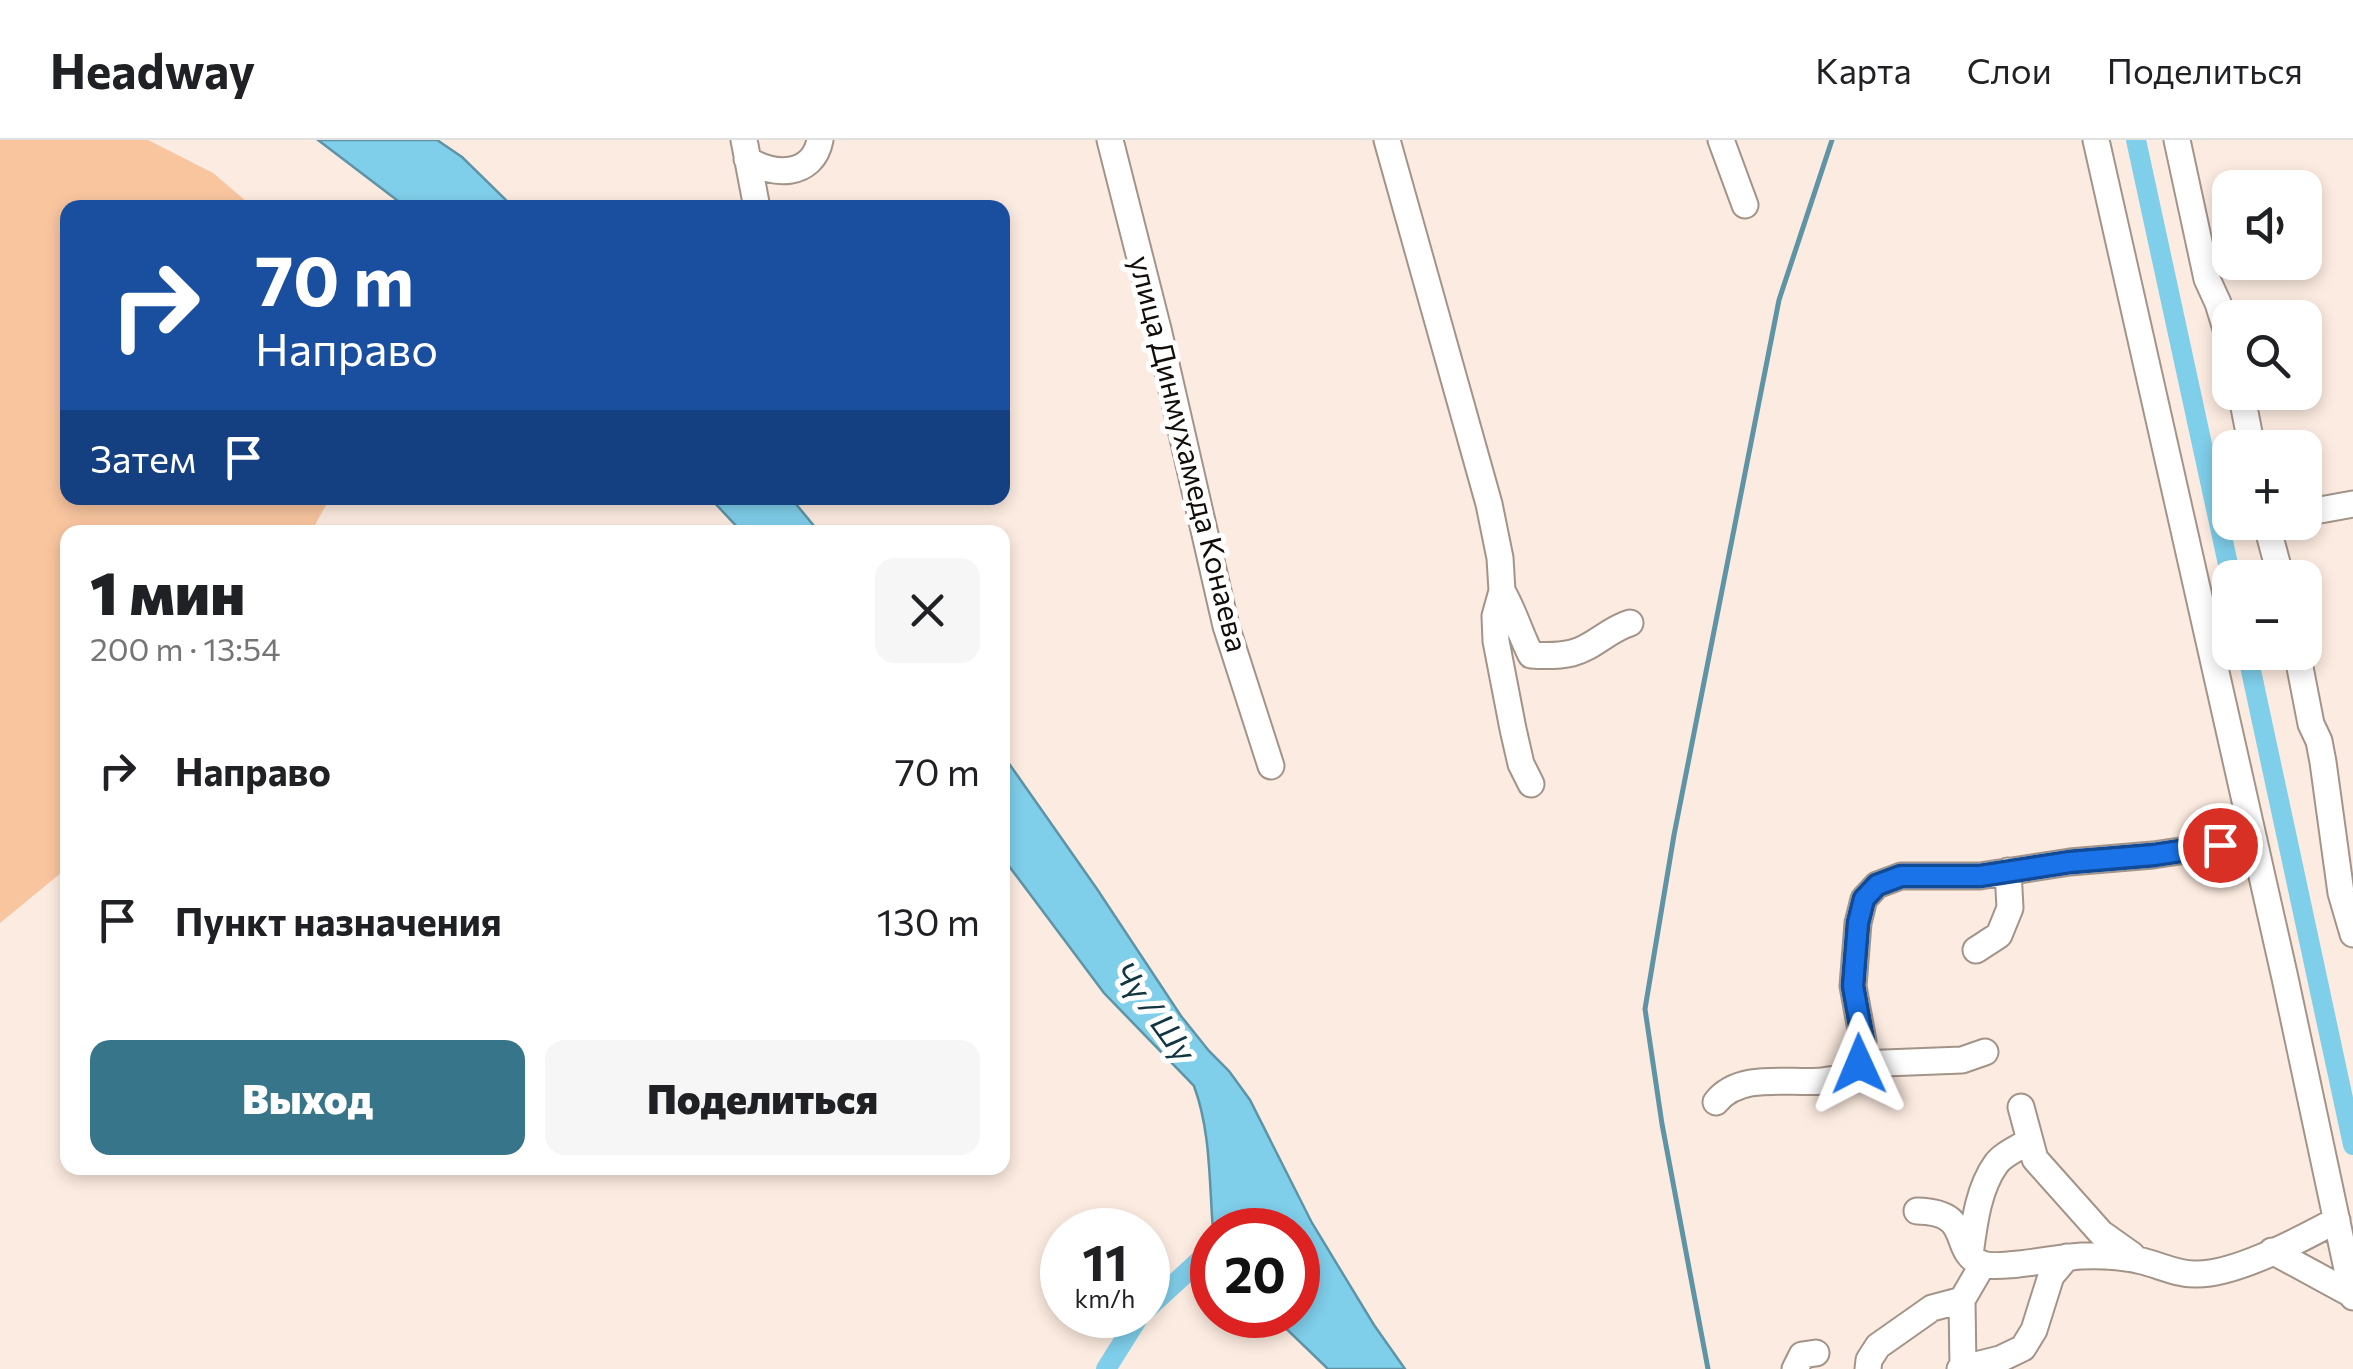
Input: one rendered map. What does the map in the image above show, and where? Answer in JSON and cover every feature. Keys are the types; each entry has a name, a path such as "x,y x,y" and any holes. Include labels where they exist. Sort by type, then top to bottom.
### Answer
{"street":[{"path":"745,149 760,168 787,170 810,162 820,140"},
{"name":"улица Динмухамеда Конаева","path":"1110,140 1226,626 1270,766"},
{"path":"1387,140 1489,504 1502,591 1494,616 1496,641 1521,764 1531,784"},
{"path":"1722,140 1745,205"},
{"path":"2096,140 2353,1296"},
{"path":"2176,140 2216,300"},
{"path":"745,149 755,200"},
{"path":"2322,510 2353,504"},
{"path":"1502,591 1531,655 1575,653 1630,622"},
{"path":"2300,670 2311,724 2324,762 2341,893 2351,924"},
{"path":"1859,1064 1863,1041 1853,986 1858,923 1864,899 1877,885 1901,876 1980,876 2254,840"},
{"path":"1976,950 1999,935 2010,908 2008,872"},
{"path":"1716,1102 1724,1091 1744,1084 1839,1079 1859,1064 1962,1060 1985,1052"},
{"path":"2022,1107 2036,1159 2101,1233 2140,1260"},
{"path":"2029,1141 1998,1160 1975,1220 1976,1260 1962,1300 1961,1369 2000,1360 2022,1348 2034,1330 2052,1276 2066,1257"},
{"path":"1917,1211 1936,1211 1950,1217 1976,1260 1998,1266 2108,1254 2195,1274 2232,1268 2337,1220"},
{"path":"2272,1251 2353,1296"},
{"path":"1868,1369 1878,1346 1932,1308 1962,1300"}],"shaded area":[{"path":"0,140 148,140 213,173 245,200 60,200 60,505 326,505 315,525 60,525 60,874 0,923"}],"water":[{"path":"318,140 437,140 462,157 506,200 397,200"},
{"path":"717,505 797,505 813,525 735,525"},
{"name":"Чү / Шу","path":"1010,765 1181,1016 1250,1100 1304,1208 1211,1208 1206,1139 1194,1086 1104,993 1010,867"},
{"path":"1320,1236 1405,1369 1328,1369 1296,1338 1320,1338"}],"waterway":[{"path":"1708,1369 1662,1124 1645,1009 1674,835 1779,300 1832,140"},
{"path":"2136,140 2227,560"},
{"path":"2251,670 2353,1145"},
{"path":"1170,1288 1190,1269"},
{"path":"1106,1369 1126,1338"}],"route":[{"path":"1859,1064 1863,1041 1853,986 1858,923 1864,899 1877,885 1901,876 1980,876 2220,845"}]}
